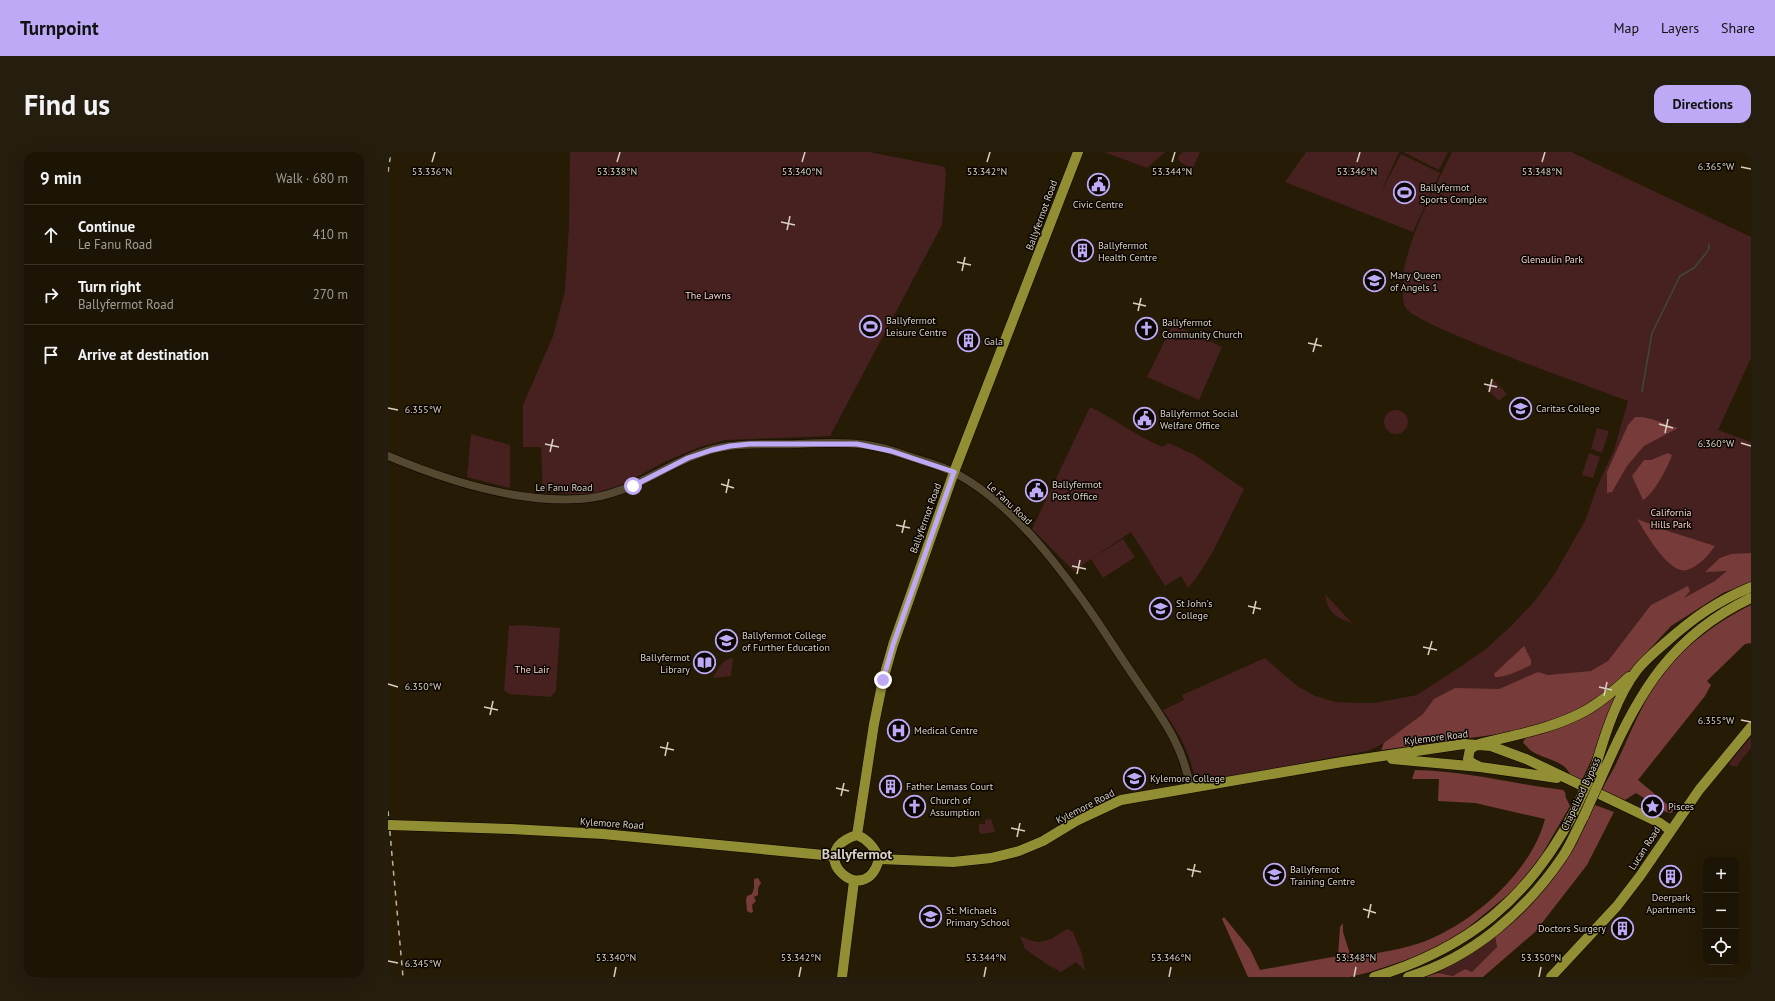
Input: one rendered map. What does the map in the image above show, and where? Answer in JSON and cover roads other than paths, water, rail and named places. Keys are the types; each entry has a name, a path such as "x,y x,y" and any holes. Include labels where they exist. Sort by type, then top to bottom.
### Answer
{"main road":[{"name":"Ballyfermot Road","path":"857,835 867,764 886,667 954,472 1078,152"},
{"name":"Chapelizod Bypass","path":"1600,767 1606,732 1622,696 1637,671 1653,653 1691,620 1708,608 1751,586"},
{"name":"Chapelizod Bypass","path":"1374,977 1416,963 1436,954 1470,934 1514,897 1552,850 1634,707 1656,673 1681,645 1706,625 1728,610 1751,598"},
{"name":"Chapelizod Bypass","path":"1408,977 1450,959 1471,947 1524,906 1564,855 1584,816 1600,767 1632,690 1665,643"},
{"path":"1480,767 1472,763 1468,758 1470,750 1478,744 1546,727 1585,711 1611,694 1637,671"},
{"name":"Lucan Road","path":"1551,977 1617,906 1653,858 1670,830 1699,790 1751,727"},
{"name":"Kylemore Road","path":"879,860 953,862 991,858 1019,851 1043,841 1076,822 1121,800 1376,757 1464,744 1491,746 1526,759 1564,779 1660,823 1670,830"},
{"name":"Kylemore Road","path":"1376,757 1480,767 1564,779"},
{"name":"Kylemore Road","path":"393,826 504,828 596,833 834,856"},
{"path":"857,835 869,842 875,849 879,860 874,870 868,876 861,881 854,881 847,878 839,871 834,856 842,843 857,835"},
{"path":"842,977 854,881"}],"street":[{"name":"Le Fanu Road","path":"388,456 441,476 508,493 536,498 565,499 598,497 618,492 688,458 712,450 750,444 857,444 891,451 954,472 979,487 996,500 1054,562 1077,593 1170,729 1181,754 1190,788"}],"waterway":[{"path":"1642,391 1652,333 1680,276 1694,268 1707,252 1709,244"}],"railway":[{"path":"388,172 391,152"},
{"path":"388,811 403,977"}],"place":[{"name":"Civic Centre","path":"1098,184"},
{"name":"Ballyfermot Sports Complex","path":"1405,193"},
{"name":"Ballyfermot Health Centre","path":"1082,251"},
{"name":"Mary Queen of Angels 1","path":"1375,281"},
{"name":"Ballyfermot Leisure Centre","path":"871,326"},
{"name":"Ballyfermot Community Church","path":"1147,328"},
{"name":"Gala","path":"969,341"},
{"name":"Caritas College","path":"1520,408"},
{"name":"Ballyfermot Social Welfare Office","path":"1144,419"},
{"name":"Ballyfermot Post Office","path":"1037,490"},
{"name":"St John's College","path":"1160,609"},
{"name":"Ballyfermot College of Further Education","path":"726,641"},
{"name":"Ballyfermot Library","path":"705,663"},
{"name":"Medical Centre","path":"898,730"},
{"name":"Kylemore College","path":"1135,778"},
{"name":"Father Lemass Court","path":"891,786"},
{"name":"Church of Assumption","path":"914,806"},
{"name":"Pisces","path":"1652,806"},
{"name":"Ballyfermot Training Centre","path":"1274,875"},
{"name":"Deerpark Apartments","path":"1671,877"},
{"name":"St. Michaels Primary School","path":"931,916"},
{"name":"Doctors Surgery","path":"1622,928"}],"district":[{"name":"Ballyfermot","path":"857,854"}],"park label":[{"name":"Glenaulin Park","path":"1552,259"},
{"name":"The Lawns","path":"708,295"},
{"name":"California Hills Park","path":"1671,518"},
{"name":"The Lair","path":"532,669"}]}
